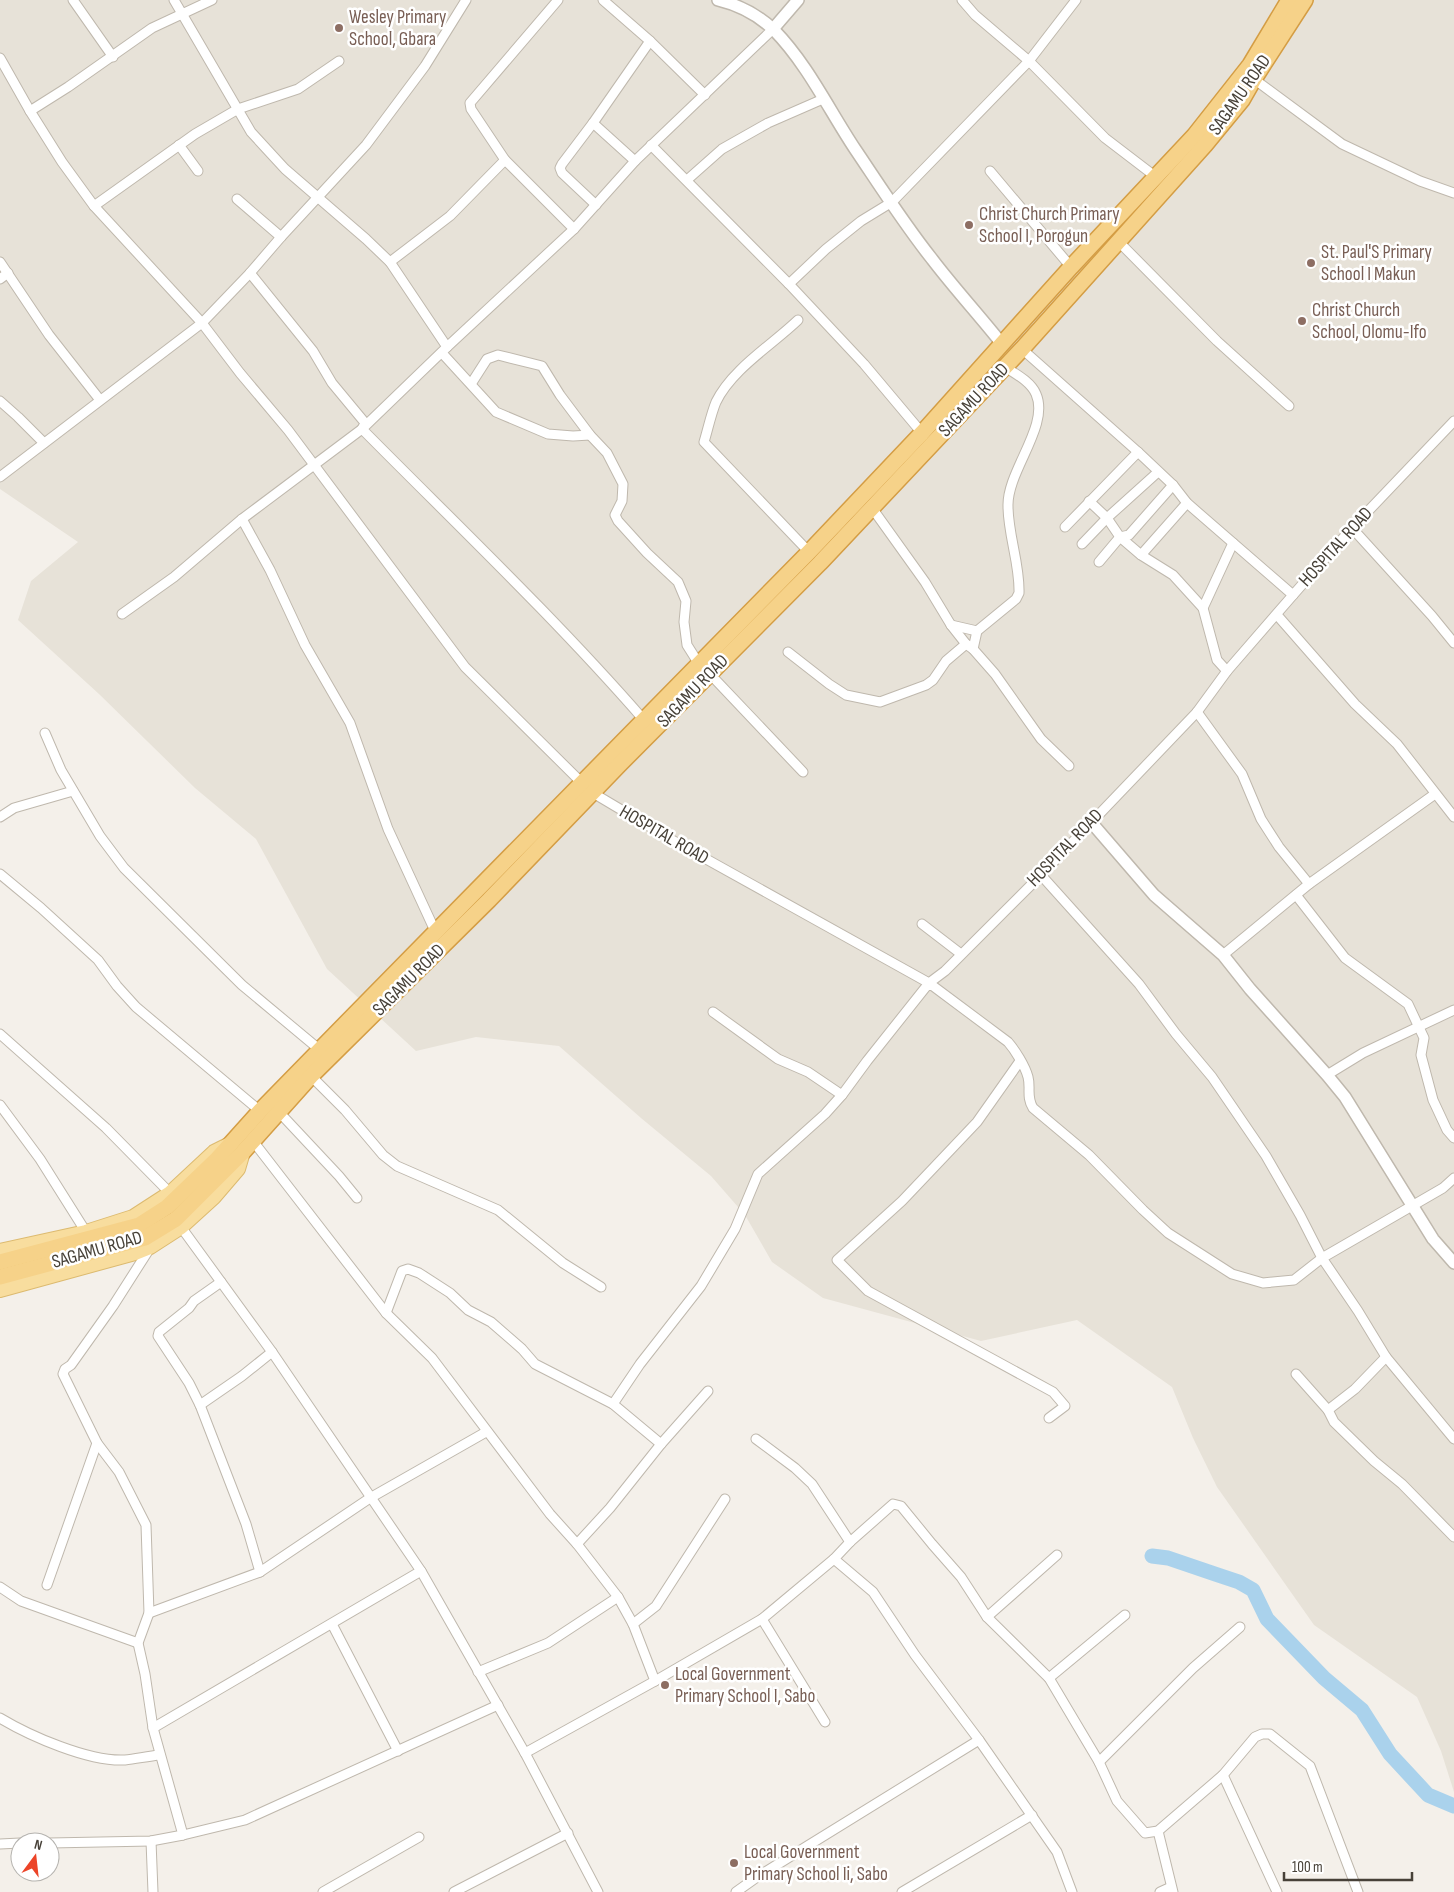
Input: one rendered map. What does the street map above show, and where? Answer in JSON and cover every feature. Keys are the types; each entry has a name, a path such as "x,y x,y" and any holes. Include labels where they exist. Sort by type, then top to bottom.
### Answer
{"highway":[{"name":"SAGAMU ROAD","path":"0,1262 139,1225 167,1208 222,1164 279,1112 311,1076 447,943 588,788 643,719 705,669 809,552 922,433 1071,267 1156,177 1231,91 1250,65 1289,0"},
{"name":"SAGAMU ROAD","path":"242,1145 260,1111 320,1050 436,933 588,788 705,669 872,508 975,400 1205,145 1242,100 1254,78 1305,0"},
{"path":"962,389 975,400"},
{"name":"SAGAMU ROAD","path":"0,1277 145,1238 176,1219 222,1164"}],"main road":[{"path":"0,1251 86,1232 133,1217 170,1193 214,1152 242,1145 238,1168 214,1197 181,1226 150,1247 135,1253 0,1290"}],"street":[{"path":"73,0 113,57"},
{"path":"174,0 250,132 285,169 390,262 444,350 496,412 548,434 590,435"},
{"path":"30,111 113,57 152,28 212,0"},
{"path":"0,477 202,323 366,145 413,82 466,0"},
{"path":"558,0 470,103 471,109 505,160 574,229"},
{"path":"603,0 650,41 705,95"},
{"path":"718,0 734,4 750,12 772,29 796,54 823,99 931,258 1002,344"},
{"path":"122,614 174,577 242,519 364,427 574,229 651,144 705,95 772,29 798,0"},
{"path":"962,0 975,15 1029,61 1105,138 1156,177"},
{"path":"789,284 861,221 892,202 1029,61 1076,0"},
{"path":"596,205 562,173 560,168 564,158 593,123 650,41"},
{"name":"HOSPITAL ROAD","path":"0,58 62,162 94,206 202,323 240,373 288,430 465,667 588,788 672,840 928,983 945,970 1042,875 1197,712 1227,671 1352,528 1454,422"},
{"path":"94,206 179,144 238,109 298,89 339,61"},
{"path":"1254,78 1342,144 1420,182 1454,193"},
{"path":"687,180 722,149 768,123 823,99"},
{"path":"593,123 635,161"},
{"path":"179,144 198,171"},
{"path":"651,144 789,284 864,364 922,433"},
{"path":"390,262 450,216 505,160"},
{"path":"990,171 1071,267"},
{"path":"237,199 281,237"},
{"path":"1118,241 1217,341 1289,406"},
{"path":"0,262 49,335 100,400"},
{"path":"0,279 8,273"},
{"path":"250,273 313,351 332,383 364,427 601,670 643,719"},
{"path":"798,320 780,337 752,358 727,385 716,402 704,442 809,552"},
{"path":"1022,349 1138,452 1188,503 1293,595"},
{"path":"471,384 488,359 498,354 542,366 560,395 607,454 623,484 622,501 615,515 618,521 647,553 678,582 686,601 684,622 687,645 705,669 803,772"},
{"path":"788,652 829,684 846,694 880,702 926,686 946,661 970,647 977,631 1016,599 1018,593 1008,505 1010,484 1034,433 1040,410 1036,394 1028,383 1005,367"},
{"path":"0,401 18,416 44,443"},
{"path":"1065,527 1138,452"},
{"path":"1082,544 1107,518 1158,472"},
{"path":"1099,562 1120,537 1129,535 1172,485"},
{"path":"1089,501 1107,518 1120,537 1141,555 1173,575 1203,608 1217,660 1227,671"},
{"path":"1141,555 1188,503"},
{"path":"872,508 925,582 951,625 996,674 1041,739 1070,766"},
{"path":"242,519 270,570 305,645 350,723 388,828 436,933"},
{"path":"1352,528 1454,643"},
{"path":"1203,608 1234,543"},
{"path":"1277,615 1355,704 1397,744 1454,817"},
{"path":"951,625 977,631"},
{"path":"1197,712 1242,774 1261,819 1279,847 1309,884"},
{"path":"45,733 60,770 100,836 124,868 242,985 320,1050"},
{"path":"0,817 14,808 73,791"},
{"path":"1223,956 1309,884 1435,794"},
{"path":"1091,822 1154,895 1223,956 1327,1075 1345,1097 1433,1239 1454,1263"},
{"path":"0,874 98,960 117,986 136,1007 260,1111"},
{"path":"1042,875 1139,984 1176,1034 1212,1077 1266,1156 1300,1214 1322,1258 1386,1357 1454,1439"},
{"path":"1296,895 1345,958 1408,1004 1424,1038 1421,1055 1433,1100 1447,1130 1454,1138"},
{"path":"922,924 961,954"},
{"path":"612,1404 640,1364 701,1286 735,1229 758,1174 825,1114 842,1095 928,983 1008,1042 1017,1052 1028,1077 1029,1102 1034,1108 1090,1155 1168,1233 1232,1274 1263,1283 1294,1280 1322,1258 1412,1204 1443,1188 1454,1178"},
{"path":"1327,1075 1363,1053 1454,1010"},
{"path":"713,1012 778,1059 808,1072 842,1095"},
{"path":"0,1034 106,1128 170,1193"},
{"path":"1020,1061 977,1122 902,1201 837,1260 868,1291 1053,1392 1066,1406 1050,1418"},
{"path":"311,1076 345,1110 383,1155 397,1166 498,1210 563,1263 601,1287"},
{"path":"0,1105 40,1159 86,1232"},
{"path":"279,1112 357,1198"},
{"path":"242,1145 386,1313 432,1358 486,1432 618,1597 633,1624 655,1681"},
{"path":"181,1226 272,1352 420,1571 525,1753 598,1892"},
{"path":"150,1247 113,1306 63,1374 97,1443 119,1472 146,1525 149,1613 138,1644 145,1674 153,1728 183,1835"},
{"path":"386,1313 402,1271 408,1269 419,1273 450,1293 468,1310 491,1322 522,1348 535,1364 612,1404 661,1444"},
{"path":"221,1282 194,1300 189,1308 159,1332 158,1336 189,1383 200,1405 246,1524 260,1572"},
{"path":"200,1405 242,1376 272,1352"},
{"path":"1328,1410 1355,1389 1386,1357"},
{"path":"1296,1374 1328,1410 1334,1422 1374,1461 1402,1484 1454,1537"},
{"path":"577,1544 610,1508 661,1444 708,1391"},
{"path":"149,1613 260,1572 370,1498 486,1432"},
{"path":"756,1439 795,1468 812,1484 850,1542"},
{"path":"47,1585 97,1443"},
{"path":"633,1624 656,1606 725,1499"},
{"path":"525,1753 762,1619 834,1559 850,1542 893,1504 901,1506 961,1577 987,1617 1049,1678 1099,1762 1118,1801 1145,1833 1158,1831 1223,1775 1255,1737 1262,1734 1270,1734 1310,1766 1358,1892"},
{"path":"987,1617 1057,1555"},
{"path":"834,1559 873,1592 915,1655 979,1740 1057,1852 1072,1892"},
{"path":"153,1728 420,1571"},
{"path":"0,1587 21,1601 138,1644"},
{"path":"478,1672 548,1643 618,1597"},
{"path":"1049,1678 1125,1615"},
{"path":"762,1619 825,1722"},
{"path":"332,1624 398,1751"},
{"path":"1099,1762 1193,1668 1240,1627"},
{"path":"60,1843 151,1841 245,1820 498,1705"},
{"path":"0,1718 51,1743 95,1757 123,1760 160,1755"},
{"path":"736,1892 757,1877 979,1740"},
{"path":"1223,1775 1277,1892"},
{"path":"902,1892 1032,1815"},
{"path":"1158,1831 1172,1890 1160,1892"},
{"path":"454,1892 568,1833"},
{"path":"323,1892 419,1836"},
{"path":"151,1841 153,1892"}],"shaded area":[{"path":"0,0 1454,0 1454,1792 1441,1751 1417,1697 1314,1625 1217,1487 1193,1438 1172,1387 1077,1320 981,1341 823,1298 772,1262 745,1215 711,1176 559,1046 476,1037 416,1051 327,969 256,839 195,788 99,694 18,620 31,581 78,542 0,489"}],"waterway":[{"path":"1152,1556 1168,1558 1239,1582 1253,1590 1267,1619 1324,1678 1362,1710 1390,1754 1428,1795 1454,1806"}],"place":[{"name":"Wesley Primary School, Gbara","path":"339,28"},
{"name":"Christ Church Primary School I, Porogun","path":"969,225"},
{"name":"St. Paul'S Primary School I Makun","path":"1311,263"},
{"name":"Christ Church School, Olomu-Ifo","path":"1302,321"},
{"name":"Local Government Primary School I, Sabo","path":"665,1685"},
{"name":"Local Government Primary School Ii, Sabo","path":"734,1863"}]}
